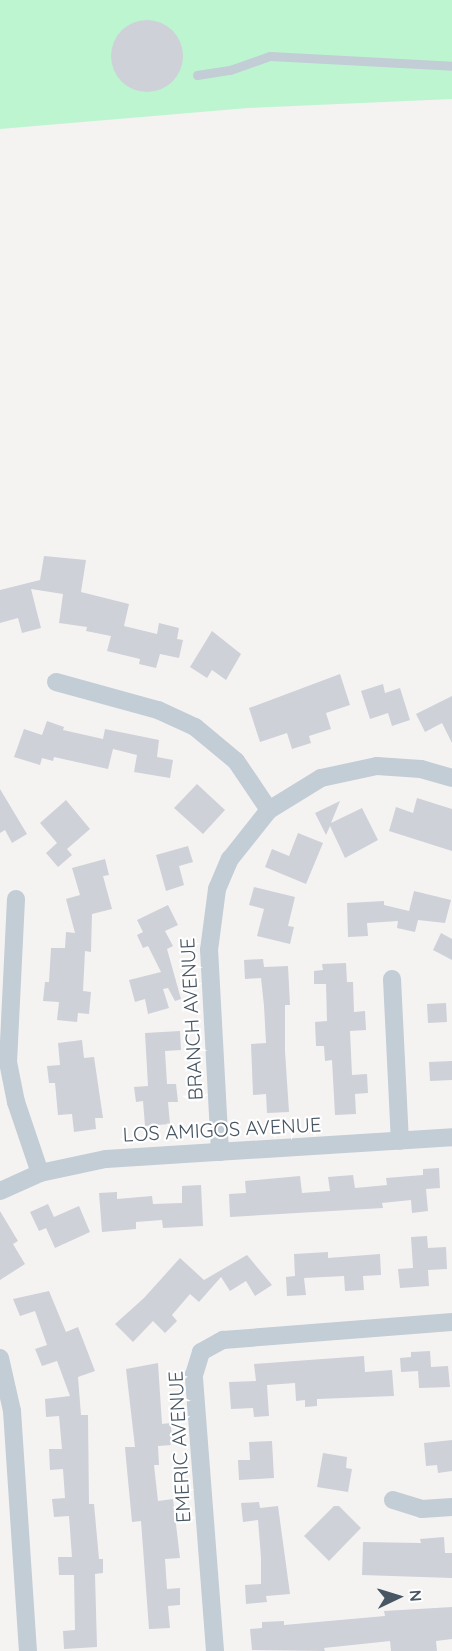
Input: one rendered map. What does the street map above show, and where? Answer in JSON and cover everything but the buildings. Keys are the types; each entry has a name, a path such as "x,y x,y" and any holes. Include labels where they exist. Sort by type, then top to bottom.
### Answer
{"street":[{"path":"56,682 158,710 195,727 237,761 269,810"},
{"name":"BRANCH AVENUE","path":"220,1152 210,919 230,859 269,810 294,792 347,770 377,766 421,769 452,778"},
{"path":"16,899 8,1062 16,1102 39,1173"},
{"path":"392,979 400,1141"},
{"name":"LOS AMIGOS AVENUE","path":"0,1191 39,1173 106,1159 452,1137"},
{"name":"EMERIC AVENUE","path":"216,1651 194,1375 201,1352 223,1340 452,1322"},
{"path":"0,1358 12,1411 28,1651"},
{"path":"393,1500 422,1509 452,1507"}],"lane":[{"path":"197,75 222,72 270,56 401,60 452,66"}],"green space":[{"path":"0,0 452,0 452,99 248,108 0,129"}]}
